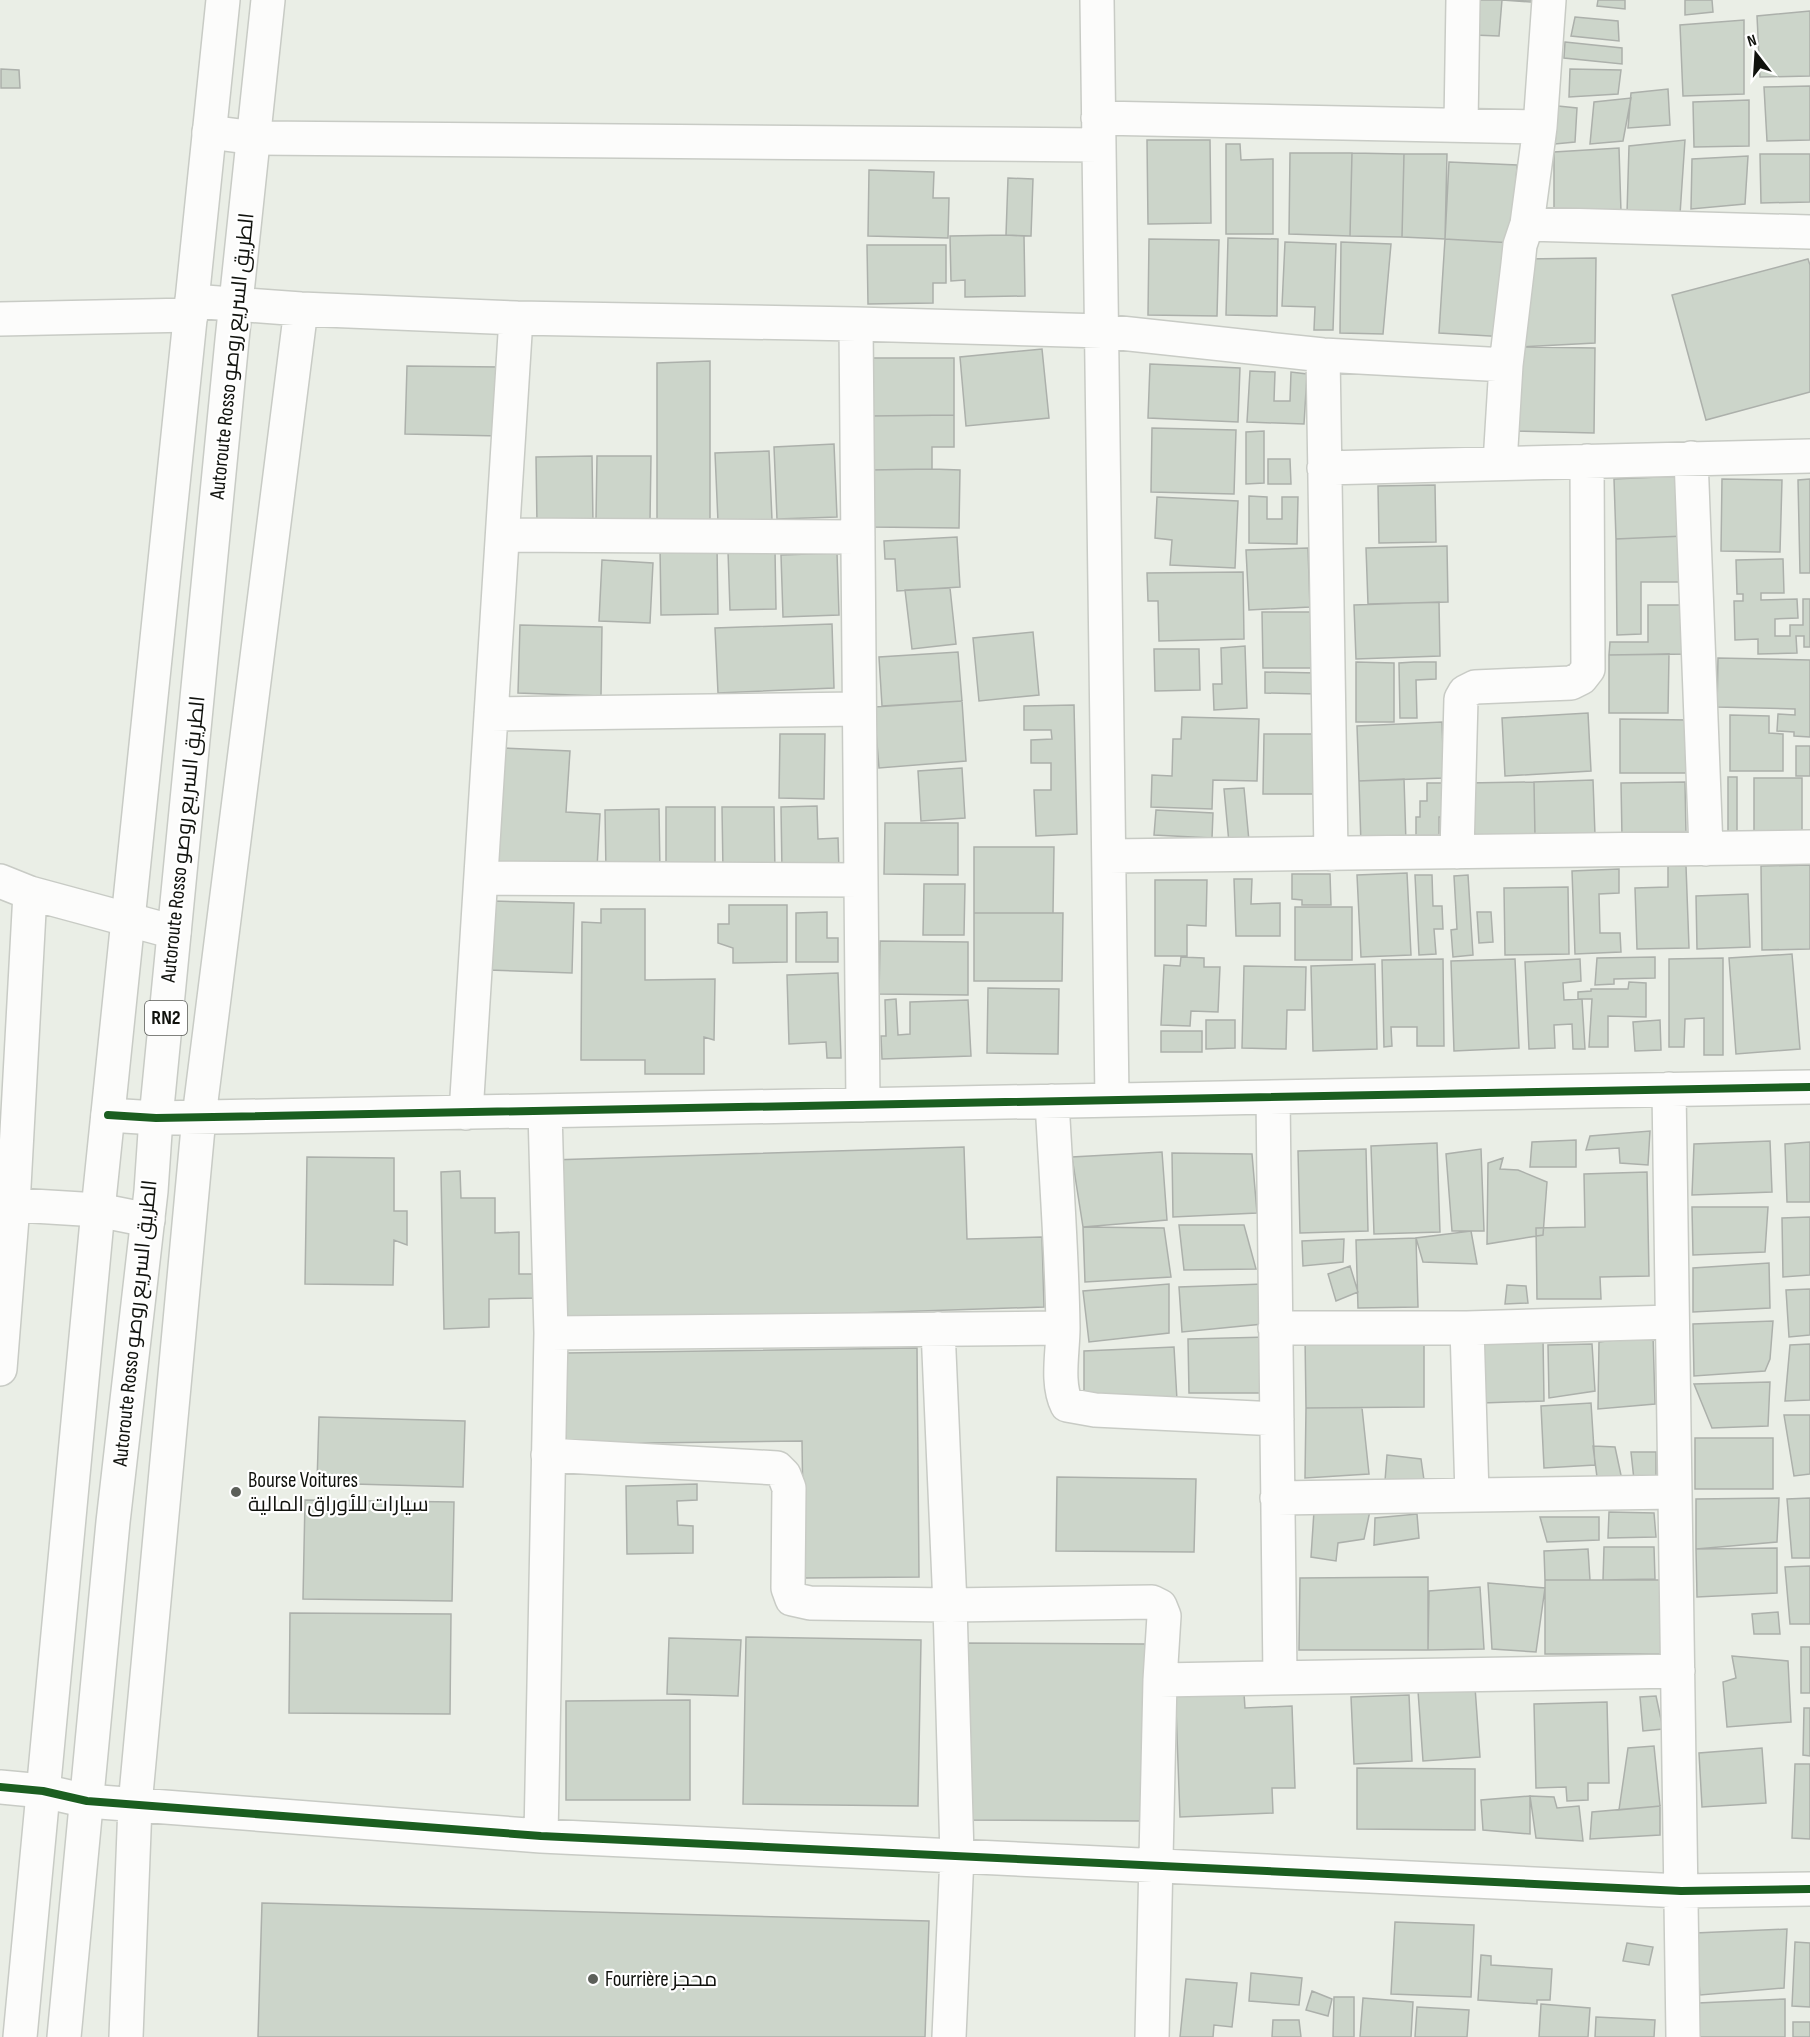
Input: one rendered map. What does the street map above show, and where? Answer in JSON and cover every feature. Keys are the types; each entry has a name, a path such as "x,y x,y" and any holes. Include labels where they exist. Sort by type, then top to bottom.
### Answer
{"main road":[{"name":"RN2","path":"20,2037 98,1210 223,0"},
{"name":"Autoroute Rosso الطريق السريع روصو","path":"64,2037 115,1510 148,1220 174,932 268,0"},
{"path":"1097,0 1112,1100"},
{"path":"1461,124 1463,0"},
{"path":"1500,463 1506,365 1520,245 1527,224 1540,127 1549,0"},
{"path":"209,132 255,138 1098,131 1461,124 1540,127"},
{"path":"1527,224 1810,232"},
{"path":"0,319 236,305 516,318 1102,331 1323,355 1506,365"},
{"path":"126,2037 135,1805 199,1117 301,309"},
{"path":"466,1113 516,318"},
{"path":"856,324 863,1105"},
{"path":"1323,355 1331,854"},
{"path":"1324,468 1810,456"},
{"path":"1691,458 1706,849"},
{"path":"1457,852 1461,699 1465,692 1475,687 1571,683 1581,678 1588,669 1587,461"},
{"path":"503,535 858,537"},
{"path":"491,714 859,709"},
{"path":"1109,856 1810,848"},
{"path":"481,878 861,880"},
{"path":"0,1369 7,1204 15,887 128,921 174,932"},
{"path":"108,1115 156,1118 466,1113 1810,1087"},
{"path":"1669,1089 1683,2037"},
{"path":"1273,1097 1280,1677"},
{"path":"1052,1101 1063,1328 1061,1386 1066,1405 1095,1410 1276,1419"},
{"path":"541,1836 551,1333 545,1111"},
{"path":"7,1204 98,1210 148,1220"},
{"path":"1275,1328 1467,1328 1672,1322"},
{"path":"551,1333 1063,1328"},
{"path":"1467,1328 1472,1495"},
{"path":"938,1329 950,1605 957,1856 949,2037"},
{"path":"548,1455 777,1468 784,1474 789,1488 788,1588 792,1599 810,1603 950,1605 1152,1602 1160,1606 1164,1616 1160,1680 1152,2037"},
{"path":"1277,1498 1675,1492"},
{"path":"1160,1680 1678,1671"},
{"path":"0,1787 43,1791 87,1801 541,1836 1682,1891 1810,1889"}],"building":[{"path":"1476,0 1502,0 1499,36 1473,35"},
{"path":"1502,0 1545,0 1544,3"},
{"path":"1598,0 1625,0 1625,9 1597,6"},
{"path":"1685,0 1712,0 1713,12 1685,15"},
{"path":"1810,11 1810,76 1760,77 1757,16"},
{"path":"1575,17 1618,21 1619,41 1571,36"},
{"path":"1744,20 1744,94 1683,96 1680,25"},
{"path":"1565,42 1622,48 1622,64 1564,58"},
{"path":"1,69 19,70 20,88 1,88"},
{"path":"1570,69 1621,70 1618,94 1569,97"},
{"path":"1810,86 1810,140 1767,141 1764,87"},
{"path":"1668,89 1670,125 1628,128 1631,93"},
{"path":"1631,98 1623,141 1590,144 1594,102"},
{"path":"1749,100 1749,146 1694,147 1693,102"},
{"path":"1558,106 1577,108 1575,142 1555,144"},
{"path":"1147,140 1210,140 1211,223 1148,224"},
{"path":"1685,140 1680,214 1627,213 1629,146"},
{"path":"1226,144 1240,144 1241,160 1273,159 1273,234 1226,234"},
{"path":"1619,148 1621,212 1554,212 1554,152"},
{"path":"1290,153 1352,153 1350,236 1289,234"},
{"path":"1352,153 1404,154 1402,237 1350,236"},
{"path":"1404,154 1447,154 1445,239 1402,237"},
{"path":"1760,154 1810,154 1810,202 1761,203"},
{"path":"1748,156 1745,204 1691,209 1692,159"},
{"path":"1449,162 1517,165 1513,243 1445,239"},
{"path":"869,170 934,172 933,198 949,198 948,238 868,236"},
{"path":"1008,178 1033,179 1031,236 1006,235"},
{"path":"950,236 1024,236 1025,296 965,297 965,280 951,281"},
{"path":"1228,238 1278,239 1277,316 1226,315"},
{"path":"1149,239 1219,240 1217,316 1148,315"},
{"path":"1445,239 1513,243 1507,337 1439,333"},
{"path":"1285,242 1336,244 1333,330 1314,330 1315,307 1282,306"},
{"path":"1341,242 1391,244 1383,334 1340,333"},
{"path":"867,245 946,245 946,283 933,283 933,303 868,304"},
{"path":"1596,258 1595,343 1519,347 1523,259"},
{"path":"1808,259 1810,265 1810,392 1706,420 1672,295"},
{"path":"1519,347 1595,348 1594,433 1512,431"},
{"path":"1042,349 1049,418 966,426 960,357"},
{"path":"871,358 954,358 954,415 870,416"},
{"path":"710,361 710,521 657,521 657,363"},
{"path":"1150,364 1240,368 1238,422 1148,418"},
{"path":"407,366 501,367 500,436 405,434"},
{"path":"1250,371 1275,372 1274,401 1290,401 1291,372 1307,374 1304,424 1247,422"},
{"path":"954,415 954,447 932,447 932,469 870,470 870,416"},
{"path":"1152,428 1236,430 1234,494 1151,492"},
{"path":"1264,431 1264,483 1246,484 1246,432"},
{"path":"834,444 837,517 777,519 774,447"},
{"path":"769,451 772,520 718,522 715,453"},
{"path":"592,456 593,524 537,525 536,457"},
{"path":"597,456 651,456 650,520 596,519"},
{"path":"1268,459 1290,459 1291,484 1268,484"},
{"path":"870,470 960,470 959,528 871,527"},
{"path":"1681,476 1684,536 1616,539 1614,479"},
{"path":"1722,479 1782,480 1780,552 1721,551"},
{"path":"1810,479 1810,573 1800,573 1798,480"},
{"path":"1435,485 1436,542 1379,543 1378,486"},
{"path":"1249,496 1267,497 1267,519 1282,519 1282,497 1298,497 1297,544 1249,543"},
{"path":"1157,497 1238,501 1235,568 1170,565 1172,540 1155,538"},
{"path":"1684,536 1687,582 1641,582 1641,634 1617,635 1616,539"},
{"path":"957,537 960,587 897,591 895,559 885,559 884,541"},
{"path":"717,546 718,614 661,615 660,547"},
{"path":"1447,546 1448,602 1368,604 1366,548"},
{"path":"1308,548 1310,607 1249,610 1246,550"},
{"path":"775,550 776,609 730,610 728,551"},
{"path":"837,553 839,615 783,617 781,555"},
{"path":"1783,559 1784,593 1761,593 1761,600 1797,599 1798,618 1775,619 1775,636 1790,636 1790,625 1803,625 1803,599 1810,599 1810,647 1804,647 1804,636 1796,636 1797,653 1758,654 1758,639 1735,640 1734,601 1743,601 1743,594 1737,594 1736,560"},
{"path":"602,560 653,563 650,623 599,621"},
{"path":"1243,572 1244,639 1159,641 1158,601 1148,601 1147,573"},
{"path":"950,588 956,644 912,649 905,590"},
{"path":"1439,602 1440,656 1356,659 1354,605"},
{"path":"1648,605 1692,605 1692,654 1609,655 1610,642 1648,642"},
{"path":"1262,612 1323,612 1322,668 1263,668"},
{"path":"832,624 834,688 718,693 715,628"},
{"path":"520,625 602,627 601,696 518,693"},
{"path":"1033,632 1039,695 979,701 973,638"},
{"path":"1245,646 1247,708 1214,710 1213,684 1222,684 1221,648"},
{"path":"1154,649 1199,649 1200,690 1155,691"},
{"path":"958,652 962,701 882,706 879,657"},
{"path":"1669,654 1668,713 1609,713 1609,655"},
{"path":"1718,658 1810,660 1810,737 1794,736 1794,732 1777,731 1778,714 1795,715 1795,709 1717,707"},
{"path":"1356,662 1394,663 1394,722 1356,722"},
{"path":"1436,662 1436,679 1416,680 1417,718 1400,718 1399,663"},
{"path":"1265,672 1317,673 1317,694 1265,693"},
{"path":"962,701 966,761 879,768 874,707"},
{"path":"1074,705 1077,834 1036,836 1034,790 1051,790 1051,763 1031,763 1031,740 1052,739 1051,730 1024,730 1024,706"},
{"path":"1588,713 1591,771 1505,776 1502,718"},
{"path":"1730,715 1769,716 1769,733 1783,734 1783,771 1730,771"},
{"path":"1182,717 1259,719 1257,781 1213,780 1212,809 1151,807 1152,775 1172,776 1173,739 1181,739"},
{"path":"1620,719 1688,720 1688,773 1620,773"},
{"path":"1442,722 1444,778 1359,781 1357,726"},
{"path":"780,734 825,734 824,799 779,798"},
{"path":"1264,734 1317,734 1316,794 1263,794"},
{"path":"1796,746 1810,746 1810,776 1796,776"},
{"path":"503,748 570,751 566,812 600,814 597,868 497,863"},
{"path":"962,768 965,818 921,821 918,771"},
{"path":"1728,777 1737,777 1737,836 1728,837"},
{"path":"1754,778 1802,778 1802,840 1754,839"},
{"path":"1404,779 1406,843 1361,845 1359,781"},
{"path":"1593,780 1595,835 1535,837 1534,782"},
{"path":"1534,782 1535,838 1468,840 1467,783"},
{"path":"1685,782 1686,836 1622,837 1621,783"},
{"path":"1427,783 1446,783 1443,817 1439,817 1439,837 1416,837 1416,817 1420,817 1420,801 1427,801"},
{"path":"1244,788 1249,841 1229,843 1224,789"},
{"path":"817,806 818,839 838,838 839,871 782,872 781,807"},
{"path":"666,807 715,807 715,870 666,870"},
{"path":"722,807 774,807 775,873 723,873"},
{"path":"659,809 660,872 606,873 605,810"},
{"path":"1156,810 1213,813 1212,838 1154,835"},
{"path":"885,823 958,823 958,875 884,874"},
{"path":"974,847 1054,847 1053,913 974,913"},
{"path":"1810,865 1810,949 1762,950 1761,866"},
{"path":"1668,866 1686,866 1689,948 1637,949 1635,888 1668,887"},
{"path":"1619,869 1619,893 1599,894 1600,933 1620,933 1621,952 1575,954 1572,871"},
{"path":"1407,873 1411,955 1361,957 1357,875"},
{"path":"1292,874 1330,874 1331,905 1302,905 1302,900 1292,899"},
{"path":"1415,875 1432,875 1433,906 1442,906 1443,929 1434,929 1436,954 1419,955"},
{"path":"1468,875 1473,955 1453,957 1451,930 1457,929 1454,876"},
{"path":"1234,879 1252,879 1251,904 1280,903 1280,936 1236,936"},
{"path":"1155,880 1207,880 1206,926 1187,925 1187,956 1155,956"},
{"path":"924,884 965,884 964,935 923,935"},
{"path":"1568,887 1569,954 1505,955 1504,888"},
{"path":"1748,894 1750,947 1697,949 1696,896"},
{"path":"492,901 574,903 572,973 489,970"},
{"path":"729,905 787,905 787,962 733,963 733,948 718,943 718,924 729,924"},
{"path":"1295,907 1352,907 1352,960 1295,960"},
{"path":"601,909 645,909 645,980 715,979 714,1040 704,1037 704,1074 645,1074 645,1060 581,1060 582,922 601,923"},
{"path":"827,912 827,938 838,938 838,962 796,962 796,913"},
{"path":"1477,912 1491,912 1493,942 1479,943"},
{"path":"974,913 1063,913 1062,981 974,981"},
{"path":"880,941 968,942 968,995 879,994"},
{"path":"1792,954 1800,1049 1736,1054 1729,958"},
{"path":"1181,957 1204,958 1204,967 1220,967 1218,1012 1191,1011 1190,1026 1161,1025 1164,965 1180,966"},
{"path":"1655,957 1655,978 1614,979 1614,984 1595,985 1597,958"},
{"path":"1723,958 1723,1055 1704,1055 1704,1018 1685,1019 1684,1047 1669,1047 1669,959"},
{"path":"1443,959 1444,1046 1417,1046 1417,1027 1391,1027 1392,1046 1384,1047 1382,960"},
{"path":"1515,959 1519,1048 1454,1051 1451,961"},
{"path":"1580,959 1581,981 1563,983 1564,1000 1582,999 1585,1049 1573,1049 1572,1024 1554,1025 1555,1048 1529,1049 1525,962"},
{"path":"1375,964 1377,1049 1313,1051 1311,966"},
{"path":"1244,966 1306,967 1305,1010 1287,1010 1286,1049 1242,1048"},
{"path":"838,973 841,1058 827,1058 826,1042 789,1044 787,975"},
{"path":"1629,982 1646,983 1646,1017 1608,1016 1608,1047 1589,1047 1592,999 1578,999 1578,992 1591,991 1591,989 1628,989"},
{"path":"988,988 1059,989 1058,1054 987,1053"},
{"path":"896,999 898,1035 910,1034 910,1002 968,1000 971,1056 882,1059 881,1036 886,1036 885,1000"},
{"path":"1206,1020 1235,1020 1235,1048 1206,1049"},
{"path":"1660,1020 1661,1050 1635,1051 1633,1022"},
{"path":"1161,1031 1202,1031 1202,1052 1161,1052"},
{"path":"1650,1131 1648,1165 1620,1163 1619,1148 1586,1150 1590,1136"},
{"path":"1576,1140 1576,1167 1530,1167 1532,1142"},
{"path":"1770,1141 1772,1192 1692,1195 1694,1144"},
{"path":"1810,1142 1810,1202 1787,1202 1785,1144"},
{"path":"1437,1143 1440,1232 1374,1234 1371,1146"},
{"path":"964,1147 967,1239 1042,1237 1044,1307 556,1323 551,1160"},
{"path":"1366,1149 1368,1231 1300,1233 1298,1151"},
{"path":"1481,1149 1484,1231 1452,1231 1446,1154"},
{"path":"1162,1152 1167,1220 1083,1227 1072,1157"},
{"path":"1172,1153 1252,1154 1257,1213 1173,1217"},
{"path":"307,1157 394,1158 394,1211 407,1211 407,1245 394,1240 393,1285 305,1284"},
{"path":"1503,1158 1500,1169 1518,1170 1547,1182 1543,1235 1487,1244 1488,1163"},
{"path":"460,1171 461,1198 495,1198 495,1233 519,1232 519,1274 538,1274 538,1298 489,1299 489,1327 444,1329 441,1172"},
{"path":"1647,1172 1649,1276 1600,1277 1601,1299 1537,1299 1536,1228 1585,1227 1584,1174"},
{"path":"1692,1207 1768,1207 1765,1252 1693,1255"},
{"path":"1810,1217 1810,1275 1783,1277 1782,1218"},
{"path":"1179,1225 1244,1225 1256,1269 1184,1270"},
{"path":"1083,1227 1164,1228 1171,1277 1085,1282"},
{"path":"1471,1231 1477,1264 1423,1262 1416,1238"},
{"path":"1416,1238 1418,1307 1358,1308 1356,1240"},
{"path":"1344,1239 1343,1262 1303,1266 1302,1241"},
{"path":"1769,1263 1770,1308 1693,1312 1693,1268"},
{"path":"1350,1266 1358,1292 1336,1301 1328,1274"},
{"path":"1169,1284 1169,1333 1089,1342 1083,1291"},
{"path":"1263,1284 1263,1324 1182,1332 1179,1287"},
{"path":"1507,1285 1526,1286 1528,1303 1505,1304"},
{"path":"1810,1289 1810,1335 1789,1337 1786,1290"},
{"path":"1773,1321 1770,1359 1765,1371 1694,1376 1693,1324"},
{"path":"1653,1335 1655,1404 1598,1409 1599,1342"},
{"path":"1305,1336 1424,1336 1424,1407 1306,1408"},
{"path":"1268,1337 1262,1393 1189,1393 1188,1339"},
{"path":"1543,1338 1544,1401 1482,1403 1480,1340"},
{"path":"1592,1344 1595,1391 1549,1398 1548,1345"},
{"path":"1810,1344 1810,1400 1785,1401 1790,1345"},
{"path":"1174,1347 1177,1400 1084,1402 1084,1351"},
{"path":"917,1348 919,1577 804,1578 802,1441 566,1444 566,1353"},
{"path":"1770,1382 1768,1426 1712,1428 1694,1384"},
{"path":"1591,1403 1595,1465 1544,1468 1541,1406"},
{"path":"1306,1408 1362,1408 1369,1474 1305,1478"},
{"path":"1784,1415 1810,1415 1810,1474 1794,1476"},
{"path":"319,1417 465,1421 463,1487 317,1483"},
{"path":"1695,1438 1773,1438 1773,1489 1695,1489"},
{"path":"1593,1446 1615,1447 1622,1480 1597,1477"},
{"path":"1631,1452 1656,1452 1656,1480 1634,1480"},
{"path":"1387,1455 1421,1459 1424,1480 1385,1481"},
{"path":"1057,1477 1196,1479 1194,1552 1056,1551"},
{"path":"697,1484 697,1500 677,1501 678,1525 693,1526 693,1553 627,1554 626,1486"},
{"path":"1779,1498 1777,1542 1696,1549 1696,1499"},
{"path":"1810,1498 1810,1558 1792,1558 1787,1499"},
{"path":"305,1500 454,1502 452,1601 303,1599"},
{"path":"1371,1506 1364,1539 1338,1543 1336,1561 1311,1557 1314,1511"},
{"path":"1609,1512 1654,1513 1656,1537 1608,1538"},
{"path":"1417,1514 1419,1538 1374,1545 1375,1518"},
{"path":"1540,1517 1599,1517 1599,1540 1547,1542"},
{"path":"1604,1547 1654,1547 1655,1579 1603,1580"},
{"path":"1777,1548 1777,1593 1697,1597 1696,1549"},
{"path":"1588,1549 1590,1580 1545,1580 1544,1551"},
{"path":"1810,1566 1810,1624 1790,1624 1785,1567"},
{"path":"1428,1577 1428,1650 1299,1650 1300,1578"},
{"path":"1545,1580 1664,1580 1663,1654 1545,1654"},
{"path":"1488,1583 1545,1588 1536,1652 1492,1649"},
{"path":"1480,1587 1484,1649 1428,1650 1429,1591"},
{"path":"1778,1612 1780,1634 1754,1634 1752,1614"},
{"path":"290,1613 451,1614 450,1714 289,1713"},
{"path":"746,1637 921,1640 918,1806 743,1804"},
{"path":"669,1638 741,1640 738,1696 667,1694"},
{"path":"962,1643 1145,1644 1143,1821 960,1820"},
{"path":"1801,1647 1810,1647 1810,1693 1801,1693"},
{"path":"1732,1656 1788,1661 1791,1722 1727,1727 1723,1682 1736,1678"},
{"path":"1243,1679 1245,1708 1292,1706 1295,1788 1272,1788 1273,1813 1180,1817 1175,1682"},
{"path":"1475,1687 1480,1757 1423,1761 1418,1691"},
{"path":"1409,1695 1412,1761 1354,1764 1351,1697"},
{"path":"1656,1696 1663,1729 1643,1731 1640,1697"},
{"path":"690,1700 690,1800 566,1800 566,1701"},
{"path":"1607,1702 1609,1783 1588,1783 1588,1800 1567,1801 1566,1787 1536,1788 1534,1704"},
{"path":"1804,1708 1810,1708 1810,1756 1803,1755"},
{"path":"1654,1746 1660,1806 1619,1810 1628,1748"},
{"path":"1762,1748 1766,1803 1702,1807 1699,1753"},
{"path":"1795,1764 1810,1764 1810,1839 1792,1838"},
{"path":"1357,1768 1475,1769 1475,1830 1357,1829"},
{"path":"1530,1796 1530,1834 1483,1830 1481,1800"},
{"path":"1530,1796 1554,1797 1557,1808 1579,1806 1583,1841 1536,1838"},
{"path":"1660,1806 1660,1835 1590,1839 1592,1812"},
{"name":"Fourrière محجز","path":"262,1903 929,1921 925,2037 258,2037"},
{"path":"1395,1922 1474,1925 1471,1997 1391,1994"},
{"path":"1787,1929 1784,1988 1700,1995 1695,1933"},
{"path":"1795,1942 1810,1943 1810,2007 1792,2006"},
{"path":"1627,1943 1653,1947 1649,1965 1623,1961"},
{"path":"1481,1955 1491,1956 1491,1965 1552,1969 1550,2000 1537,2000 1537,2004 1478,2000"},
{"path":"1251,1973 1302,1978 1299,2005 1249,2001"},
{"path":"1186,1979 1237,1983 1232,2027 1214,2025 1213,2037 1180,2037"},
{"path":"1312,1991 1332,1999 1328,2016 1306,2010"},
{"path":"1334,1997 1354,1997 1354,2037 1333,2037"},
{"path":"1363,1998 1413,2002 1411,2037 1360,2037"},
{"path":"1785,1999 1785,2037 1698,2037 1698,2003"},
{"path":"1541,2004 1590,2008 1588,2037 1539,2037"},
{"path":"1417,2007 1469,2010 1467,2037 1415,2037"},
{"path":"1596,2017 1655,2020 1654,2037 1595,2037"},
{"path":"1273,2020 1299,2020 1301,2037 1272,2037"},
{"path":"1793,2022 1810,2022 1810,2037 1793,2037"}],"cycle path":[{"path":"108,1115 156,1118 1810,1087"},
{"path":"0,1787 43,1791 87,1801 541,1836 1681,1891 1810,1889"}],"place":[{"name":"Bourse Voitures سيارات للأوراق المالية","path":"236,1492"},
{"name":"Fourrière محجز","path":"593,1979"}]}
